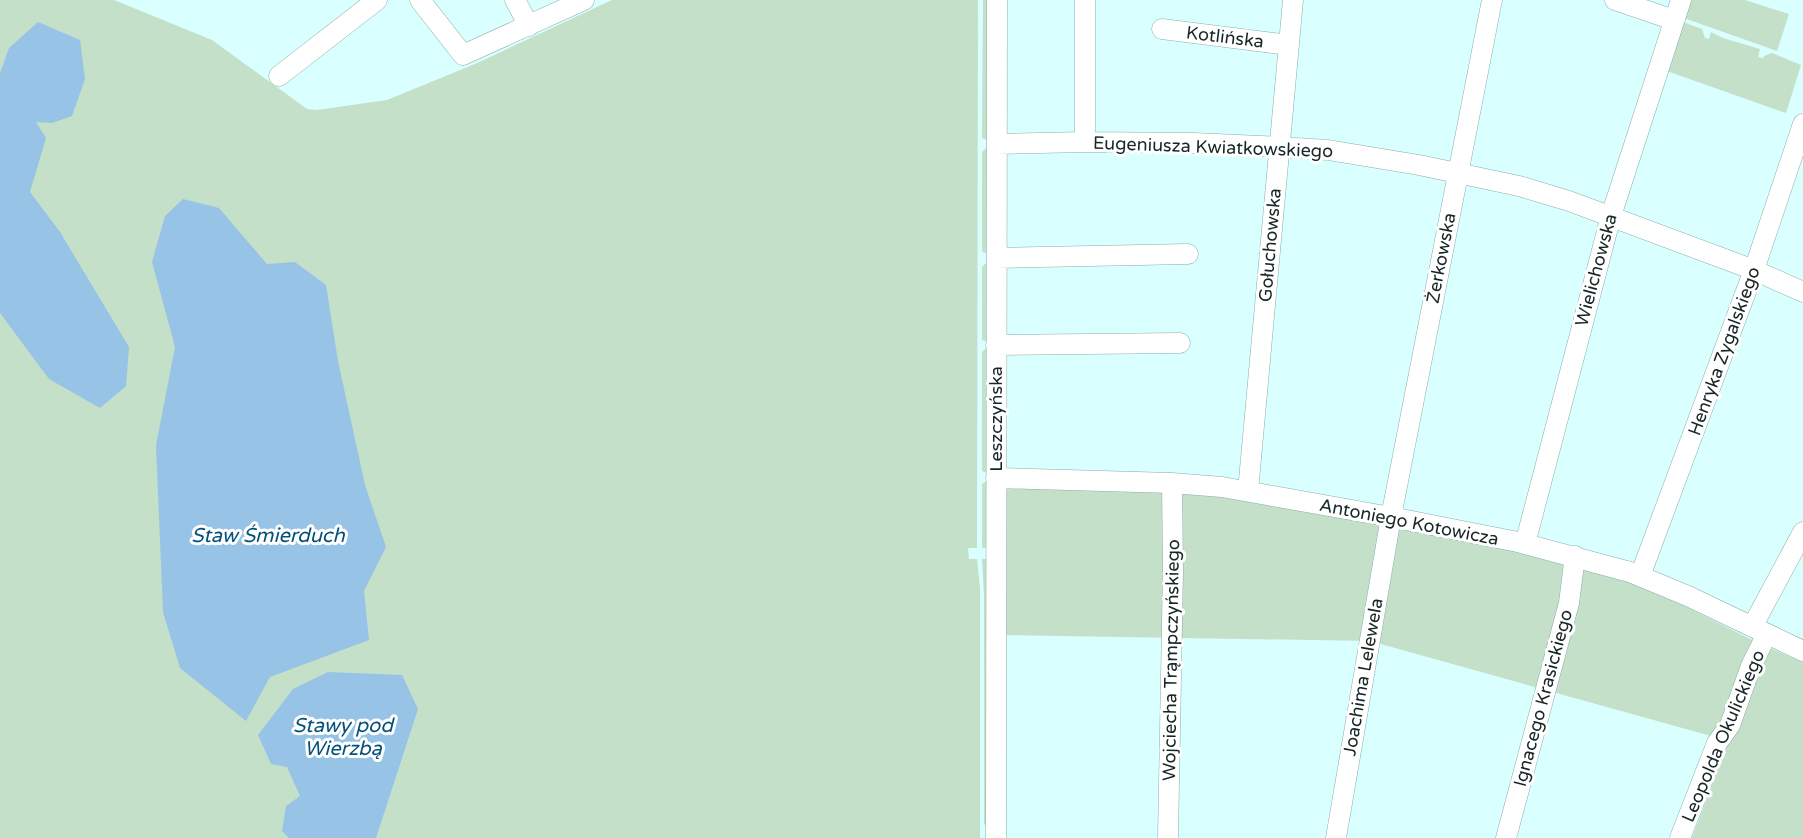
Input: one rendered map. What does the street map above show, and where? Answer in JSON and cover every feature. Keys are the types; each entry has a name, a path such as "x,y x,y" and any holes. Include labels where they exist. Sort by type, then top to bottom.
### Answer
{"street":[{"path":"279,76 377,0"},
{"path":"420,0 463,55 584,0"},
{"path":"515,0 529,26"},
{"name":"Leszczyńska","path":"996,838 997,0"},
{"path":"1085,0 1085,142"},
{"name":"Gołuchowska","path":"1248,491 1293,0"},
{"name":"Żerkowska","path":"1391,517 1492,0"},
{"path":"1615,0 1674,20"},
{"name":"Wielichowska","path":"1525,544 1611,216 1681,0"},
{"name":"Kotlińska","path":"1162,29 1289,45"},
{"name":"Henryka Zygalskiego","path":"1640,576 1754,270 1803,124"},
{"name":"Eugeniusza Kwiatkowskiego","path":"997,144 1194,143 1280,147 1328,150 1458,172 1518,186 1611,216 1754,270 1803,292"},
{"path":"997,258 1188,254"},
{"path":"996,345 1180,343"},
{"name":"Antoniego Kotowicza","path":"996,478 1172,483 1248,491 1525,544 1575,556 1640,576 1689,596 1803,651"},
{"name":"Wojciecha Trąmpczyńskiego","path":"1168,838 1173,570 1172,483"},
{"name":"Joachima Lelewela","path":"1336,838 1391,517"},
{"name":"Leopolda Okulickiego","path":"1680,838 1717,743 1730,725 1751,666 1759,630 1803,532"},
{"name":"Ignacego Krasickiego","path":"1506,838 1569,603 1575,556"}],"green space":[{"path":"0,0 114,0 212,40 307,109 317,110 387,100 475,64 612,0 978,0 977,548 968,548 969,559 977,559 980,588 980,838 0,838"},
{"path":"983,0 989,0 989,141 982,138"},
{"path":"1686,0 1745,0 1789,14 1777,51 1681,17"},
{"path":"1680,21 1702,29 1705,38 1709,39 1711,32 1760,49 1758,57 1763,58 1772,53 1801,65 1786,113 1664,70"},
{"path":"989,148 988,254 982,250 982,152"},
{"path":"988,263 988,342 982,340 982,267"},
{"path":"989,348 989,474 982,471 982,352"},
{"path":"988,480 989,548 982,548 982,484"},
{"path":"1005,484 1179,491 1395,523 1567,562 1637,582 1760,644 1803,662 1803,838 1692,838 1729,741 1370,641 1004,635"},
{"path":"982,559 989,559 988,827 984,824"}],"water":[{"path":"38,22 80,40 85,79 72,116 52,123 36,122 46,138 30,192 60,232 129,347 126,386 100,408 49,379 0,313 0,73 9,48"},
{"name":"Staw Śmierduch","path":"183,199 219,208 267,264 295,262 326,285 338,361 365,485 386,547 364,591 369,640 270,677 246,721 180,668 163,612 156,445 175,347 152,262 165,216"},
{"name":"Stawy pod Wierzbą","path":"328,672 402,675 418,709 376,838 289,838 282,831 286,806 300,796 287,767 271,764 258,735 293,689"}]}
